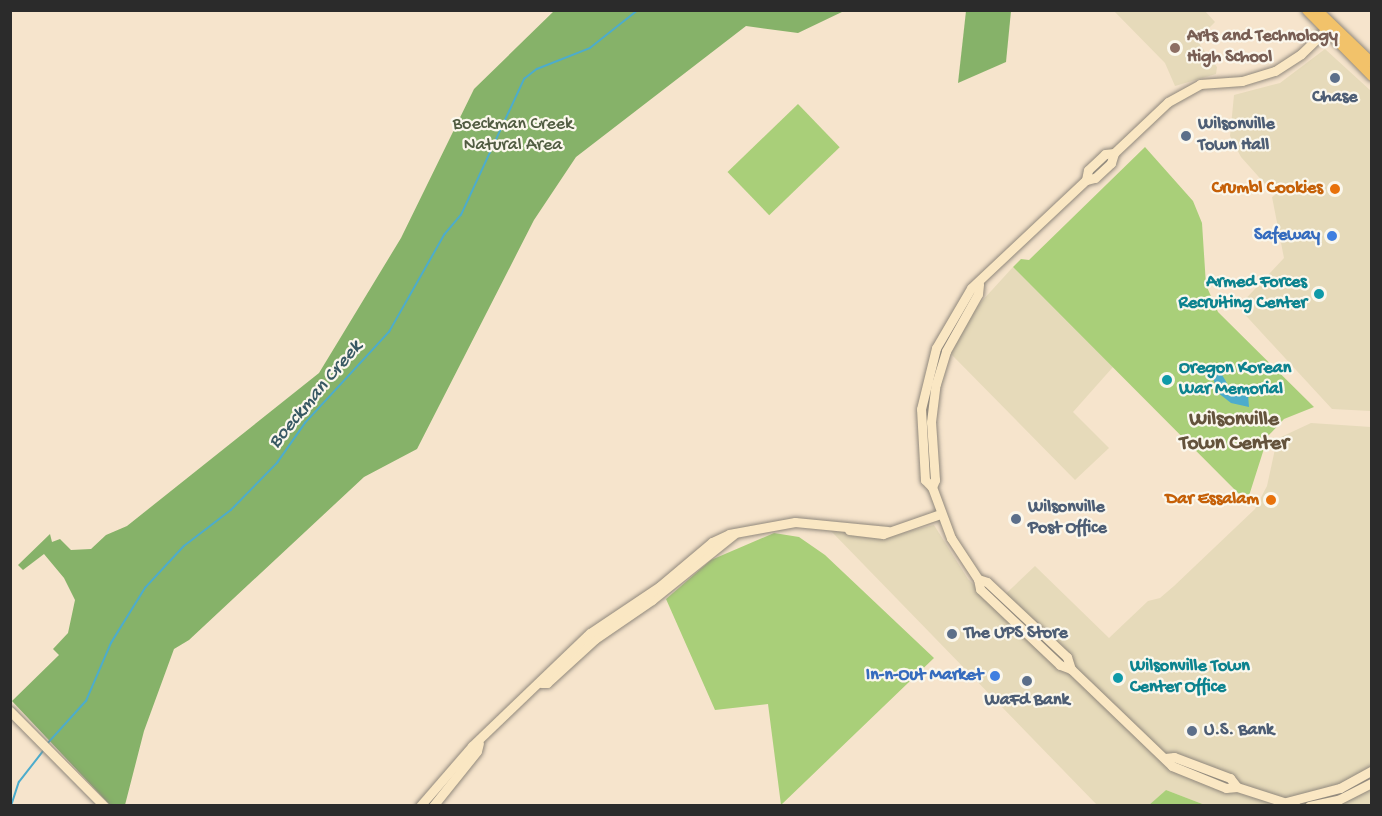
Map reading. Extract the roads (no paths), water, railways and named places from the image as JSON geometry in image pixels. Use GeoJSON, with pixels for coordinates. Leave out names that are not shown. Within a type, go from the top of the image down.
{"type":"FeatureCollection","features":[{"type":"Feature","properties":{"kind":"main road"},"geometry":{"type":"LineString","coordinates":[[1307,10],[1371,63]]}},
{"type":"Feature","properties":{"kind":"main road"},"geometry":{"type":"LineString","coordinates":[[1317,10],[1328,27],[1371,76]]}},
{"type":"Feature","properties":{"kind":"main road"},"geometry":{"type":"LineString","coordinates":[[1296,806],[1237,787],[1226,788],[1178,769],[1136,735],[1071,669],[1060,665],[980,589],[978,579],[940,514],[932,487],[935,480],[931,422],[936,384],[946,351],[978,294],[979,284],[1086,180],[1088,171],[1104,155],[1114,153],[1181,92],[1200,84],[1242,81],[1268,74],[1301,54],[1328,27]]}},
{"type":"Feature","properties":{"kind":"main road"},"geometry":{"type":"LineString","coordinates":[[420,806],[479,743],[604,621],[660,586],[712,542],[734,534],[795,522],[847,528],[880,527],[888,531],[940,514]]}},
{"type":"Feature","properties":{"kind":"main road"},"geometry":{"type":"LineString","coordinates":[[10,711],[104,806]]}},
{"type":"Feature","properties":{"kind":"main road"},"geometry":{"type":"LineString","coordinates":[[433,806],[477,751],[479,743]]}},
{"type":"Feature","properties":{"kind":"main road"},"geometry":{"type":"LineString","coordinates":[[1286,802],[1340,788],[1371,770]]}},
{"type":"Feature","properties":{"kind":"main road"},"geometry":{"type":"LineString","coordinates":[[1310,806],[1338,800],[1371,783]]}},
{"type":"Feature","properties":{"kind":"water"},"geometry":{"type":"Polygon","coordinates":[[[1221,373],[1232,392],[1248,394],[1249,407],[1231,403],[1217,392],[1212,374],[1221,373]]]}},
{"type":"Feature","properties":{"kind":"waterway","name":"Boeckman Creek"},"geometry":{"type":"LineString","coordinates":[[48,743],[86,701],[111,643],[145,588],[184,546],[231,510],[277,463],[305,423],[389,332],[444,235],[461,215],[524,79],[537,69],[590,48],[638,10]]}},
{"type":"Feature","properties":{"kind":"waterway","name":"Boeckman Creek"},"geometry":{"type":"LineString","coordinates":[[11,806],[19,782],[44,750]]}},
{"type":"Feature","properties":{"kind":"place","name":"Arts and Technology High School"},"geometry":{"type":"Point","coordinates":[1175,48]}},
{"type":"Feature","properties":{"kind":"place","name":"Chase"},"geometry":{"type":"Point","coordinates":[1335,78]}},
{"type":"Feature","properties":{"kind":"place","name":"Wilsonville Town Hall"},"geometry":{"type":"Point","coordinates":[1186,136]}},
{"type":"Feature","properties":{"kind":"place","name":"Crumbl Cookies"},"geometry":{"type":"Point","coordinates":[1335,189]}},
{"type":"Feature","properties":{"kind":"place","name":"Safeway"},"geometry":{"type":"Point","coordinates":[1332,236]}},
{"type":"Feature","properties":{"kind":"place","name":"Armed Forces Recruiting Center"},"geometry":{"type":"Point","coordinates":[1319,294]}},
{"type":"Feature","properties":{"kind":"place","name":"Oregon Korean War Memorial"},"geometry":{"type":"Point","coordinates":[1167,380]}},
{"type":"Feature","properties":{"kind":"place","name":"Dar Essalam"},"geometry":{"type":"Point","coordinates":[1271,500]}},
{"type":"Feature","properties":{"kind":"place","name":"Wilsonville Post Office"},"geometry":{"type":"Point","coordinates":[1016,519]}},
{"type":"Feature","properties":{"kind":"place","name":"The UPS Store"},"geometry":{"type":"Point","coordinates":[952,634]}},
{"type":"Feature","properties":{"kind":"place","name":"In-n-Out Market"},"geometry":{"type":"Point","coordinates":[995,676]}},
{"type":"Feature","properties":{"kind":"place","name":"Wilsonville Town Center Office"},"geometry":{"type":"Point","coordinates":[1118,678]}},
{"type":"Feature","properties":{"kind":"place","name":"WaFd Bank"},"geometry":{"type":"Point","coordinates":[1027,681]}},
{"type":"Feature","properties":{"kind":"place","name":"U.S. Bank"},"geometry":{"type":"Point","coordinates":[1192,731]}},
{"type":"Feature","properties":{"kind":"district","name":"Wilsonville Town Center"},"geometry":{"type":"Point","coordinates":[1234,433]}},
{"type":"Feature","properties":{"kind":"park label","name":"Boeckman Creek Natural Area"},"geometry":{"type":"Point","coordinates":[513,136]}}]}
